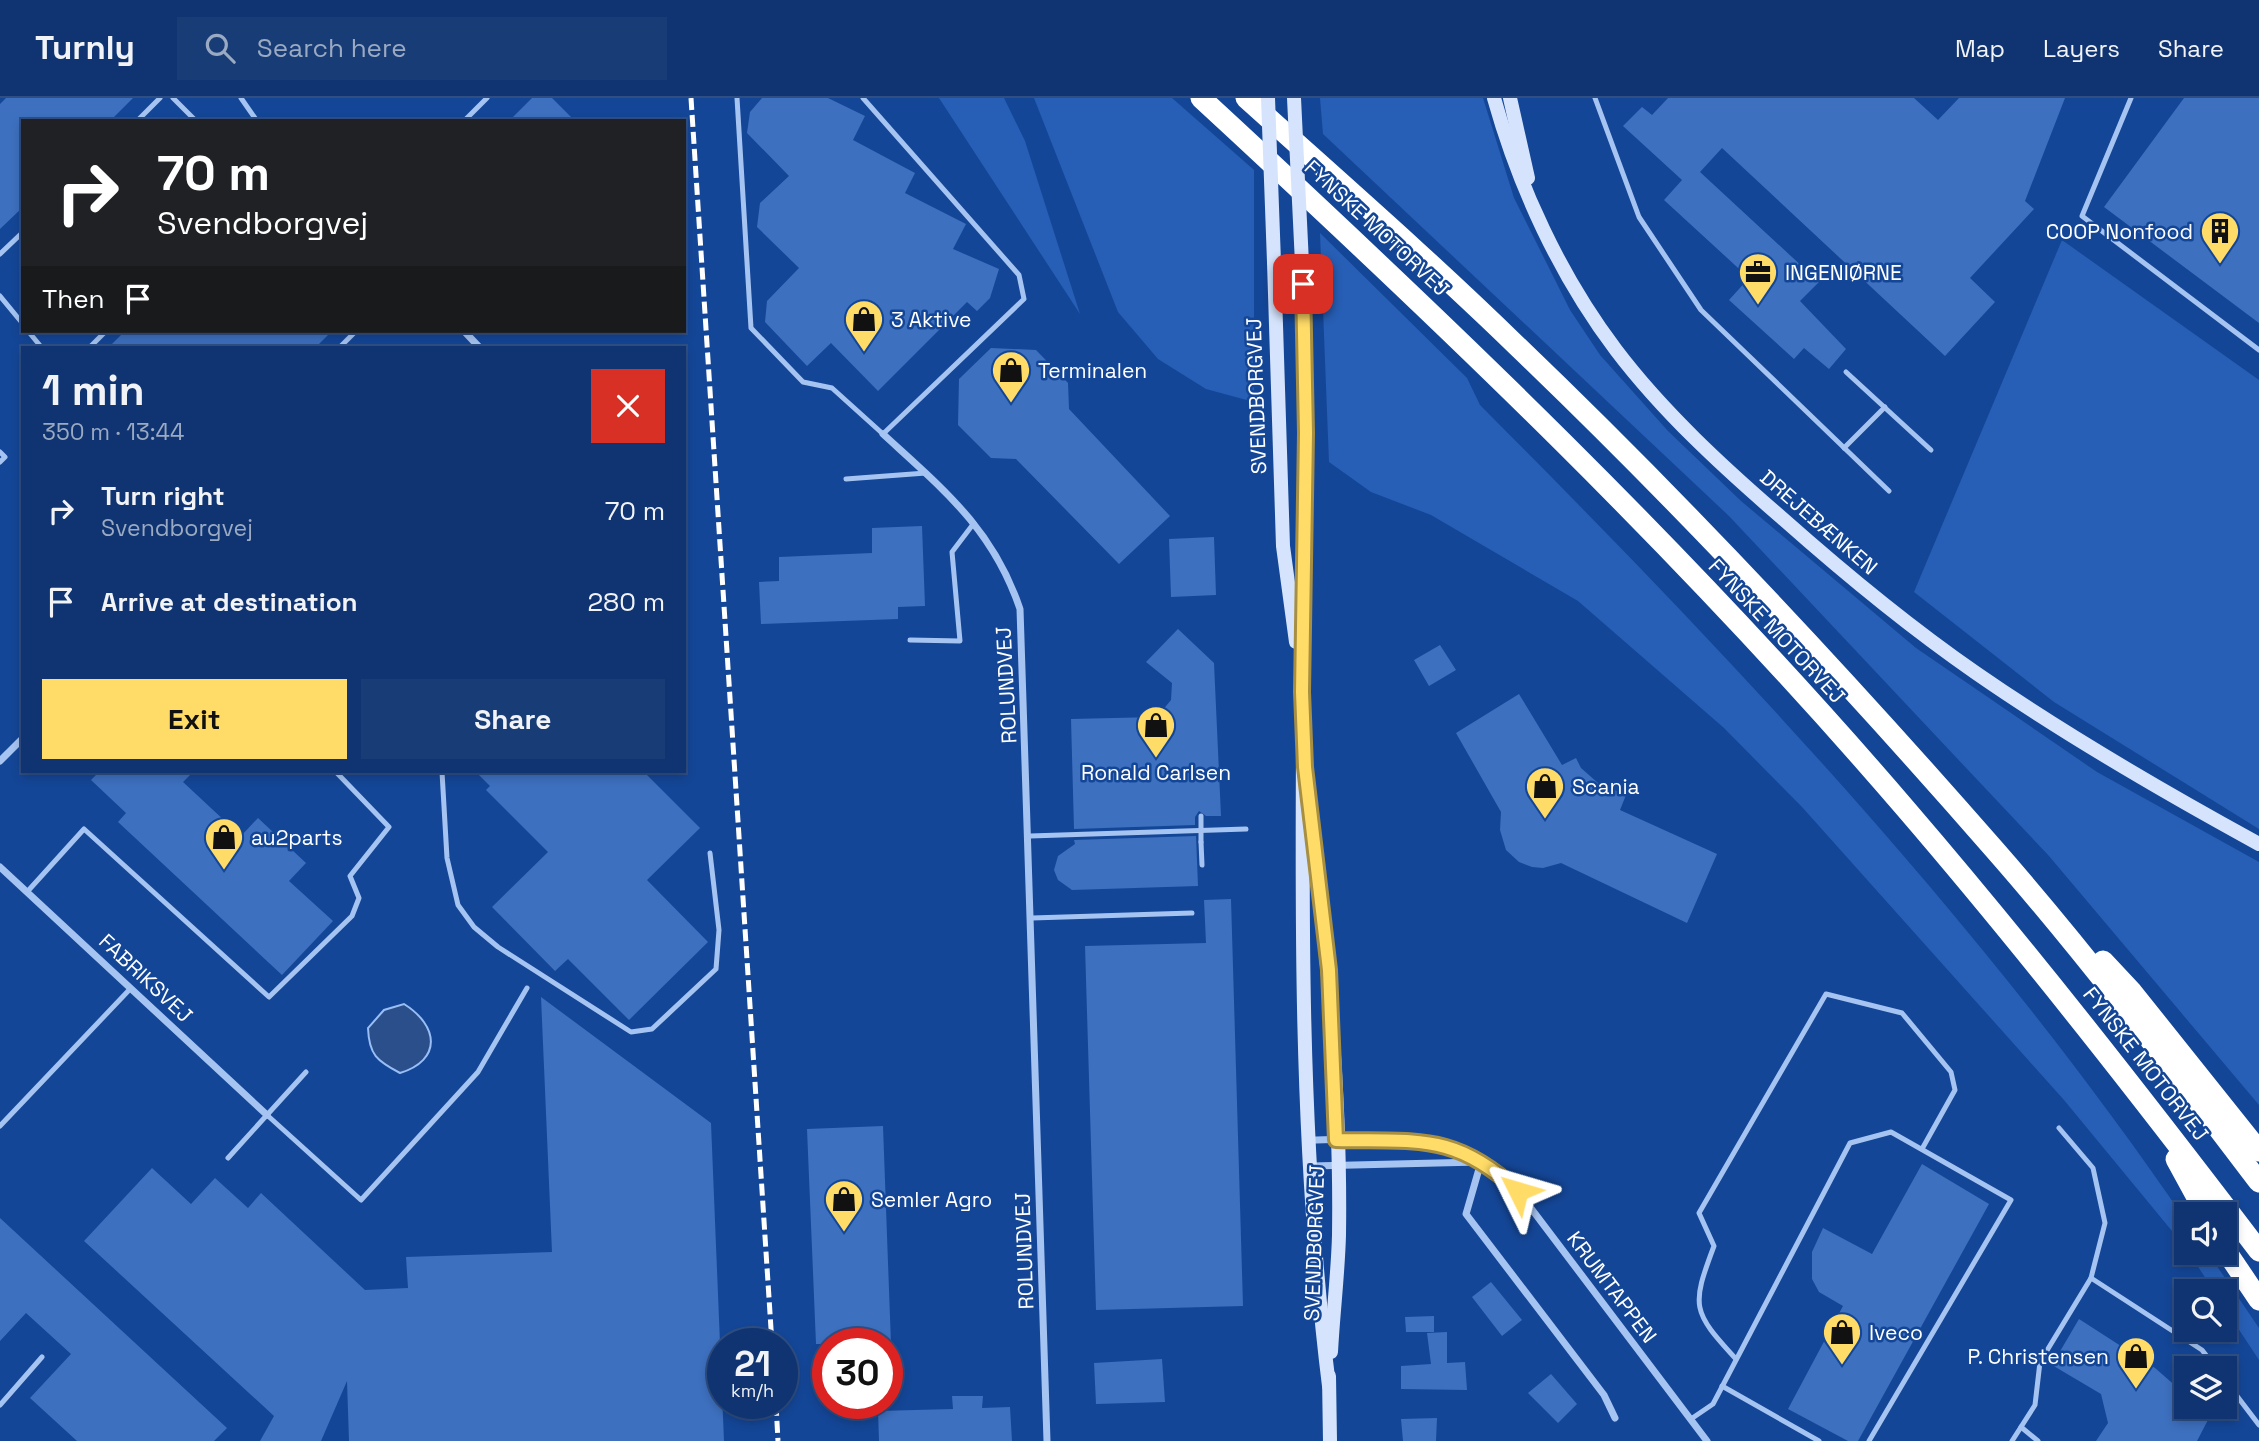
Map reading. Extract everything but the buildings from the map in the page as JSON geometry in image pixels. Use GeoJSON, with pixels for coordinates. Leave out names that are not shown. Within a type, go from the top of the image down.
{"type":"FeatureCollection","features":[{"type":"Feature","properties":{"kind":"highway","name":"FYNSKE MOTORVEJ"},"geometry":{"type":"LineString","coordinates":[[1201,98],[1490,369],[1737,623],[1904,806],[2063,996],[2259,1251]]}},
{"type":"Feature","properties":{"kind":"highway","name":"FYNSKE MOTORVEJ"},"geometry":{"type":"LineString","coordinates":[[1246,98],[1516,344],[1676,504],[1863,702],[1996,851],[2139,1026],[2259,1182]]}},
{"type":"Feature","properties":{"kind":"highway"},"geometry":{"type":"LineString","coordinates":[[1996,851],[2132,992],[2259,1152]]}},
{"type":"Feature","properties":{"kind":"highway"},"geometry":{"type":"LineString","coordinates":[[2150,1107],[2200,1202]]}},
{"type":"Feature","properties":{"kind":"highway"},"geometry":{"type":"LineString","coordinates":[[2235,1265],[2259,1300]]}},
{"type":"Feature","properties":{"kind":"main road","name":"SVENDBORGVEJ"},"geometry":{"type":"LineString","coordinates":[[1268,98],[1283,546],[1302,692]]}},
{"type":"Feature","properties":{"kind":"main road","name":"SVENDBORGVEJ"},"geometry":{"type":"LineString","coordinates":[[1294,98],[1303,284],[1306,433],[1302,692],[1305,767],[1303,963],[1316,1280],[1329,1386]]}},
{"type":"Feature","properties":{"kind":"main road","name":"DREJEBÆNKEN"},"geometry":{"type":"LineString","coordinates":[[1494,98],[1515,166],[1562,266],[1615,349],[1650,391],[1742,484],[1850,578],[1975,672],[2137,777],[2259,844]]}},
{"type":"Feature","properties":{"kind":"main road"},"geometry":{"type":"LineString","coordinates":[[1510,98],[1535,207]]}},
{"type":"Feature","properties":{"kind":"main road","name":"SVENDBORGVEJ"},"geometry":{"type":"LineString","coordinates":[[1305,767],[1329,970],[1337,1166],[1339,1236],[1329,1386],[1330,1441]]}},
{"type":"Feature","properties":{"kind":"street"},"geometry":{"type":"LineString","coordinates":[[466,333],[478,346]]}},
{"type":"Feature","properties":{"kind":"street","name":"ROLUNDVEJ"},"geometry":{"type":"LineString","coordinates":[[883,434],[926,473],[974,523],[1009,575],[1020,609],[1030,836],[1047,1441]]}},
{"type":"Feature","properties":{"kind":"street"},"geometry":{"type":"LineString","coordinates":[[0,761],[21,740]]}},
{"type":"Feature","properties":{"kind":"street","name":"FABRIKSVEJ"},"geometry":{"type":"LineString","coordinates":[[0,867],[267,1115]]}},
{"type":"Feature","properties":{"kind":"street","name":"KRUMTAPPEN"},"geometry":{"type":"LineString","coordinates":[[1310,1140],[1447,1145],[1481,1162],[1518,1191],[1707,1441]]}},
{"type":"Feature","properties":{"kind":"street"},"geometry":{"type":"LineString","coordinates":[[1312,1166],[1481,1162],[1466,1214],[1604,1395],[1615,1418]]}},
{"type":"Feature","properties":{"kind":"lane"},"geometry":{"type":"LineString","coordinates":[[138,119],[160,98]]}},
{"type":"Feature","properties":{"kind":"lane"},"geometry":{"type":"LineString","coordinates":[[173,98],[194,119]]}},
{"type":"Feature","properties":{"kind":"lane"},"geometry":{"type":"LineString","coordinates":[[241,98],[256,119]]}},
{"type":"Feature","properties":{"kind":"lane"},"geometry":{"type":"LineString","coordinates":[[466,119],[487,98]]}},
{"type":"Feature","properties":{"kind":"lane"},"geometry":{"type":"LineString","coordinates":[[737,98],[751,328],[803,382],[832,388],[883,434],[1024,299],[1019,275],[863,98]]}},
{"type":"Feature","properties":{"kind":"lane"},"geometry":{"type":"LineString","coordinates":[[1595,98],[1639,217],[1701,310],[1889,491]]}},
{"type":"Feature","properties":{"kind":"lane"},"geometry":{"type":"LineString","coordinates":[[2131,98],[2082,216],[2259,350]]}},
{"type":"Feature","properties":{"kind":"lane"},"geometry":{"type":"LineString","coordinates":[[0,254],[21,234]]}},
{"type":"Feature","properties":{"kind":"lane"},"geometry":{"type":"LineString","coordinates":[[0,296],[21,322]]}},
{"type":"Feature","properties":{"kind":"lane"},"geometry":{"type":"LineString","coordinates":[[91,346],[104,333]]}},
{"type":"Feature","properties":{"kind":"lane"},"geometry":{"type":"LineString","coordinates":[[341,346],[354,333]]}},
{"type":"Feature","properties":{"kind":"lane"},"geometry":{"type":"LineString","coordinates":[[1846,372],[1931,450]]}},
{"type":"Feature","properties":{"kind":"lane"},"geometry":{"type":"LineString","coordinates":[[1844,448],[1885,407]]}},
{"type":"Feature","properties":{"kind":"lane"},"geometry":{"type":"LineString","coordinates":[[0,452],[5,457],[0,462]]}},
{"type":"Feature","properties":{"kind":"lane"},"geometry":{"type":"LineString","coordinates":[[846,479],[926,473]]}},
{"type":"Feature","properties":{"kind":"lane"},"geometry":{"type":"LineString","coordinates":[[910,640],[960,641],[952,552],[974,523]]}},
{"type":"Feature","properties":{"kind":"lane"},"geometry":{"type":"LineString","coordinates":[[27,891],[85,829],[269,997],[352,916],[359,898],[350,876],[389,827],[337,773]]}},
{"type":"Feature","properties":{"kind":"lane"},"geometry":{"type":"LineString","coordinates":[[442,773],[447,858],[458,905],[474,927],[498,947],[631,1032],[652,1029],[716,969],[719,930],[710,853]]}},
{"type":"Feature","properties":{"kind":"lane"},"geometry":{"type":"LineString","coordinates":[[1201,816],[1202,865]]}},
{"type":"Feature","properties":{"kind":"lane"},"geometry":{"type":"LineString","coordinates":[[1030,836],[1246,830]]}},
{"type":"Feature","properties":{"kind":"lane"},"geometry":{"type":"LineString","coordinates":[[1032,918],[1192,913]]}},
{"type":"Feature","properties":{"kind":"lane"},"geometry":{"type":"LineString","coordinates":[[0,1126],[131,988]]}},
{"type":"Feature","properties":{"kind":"lane"},"geometry":{"type":"LineString","coordinates":[[267,1115],[361,1200],[478,1072],[527,988]]}},
{"type":"Feature","properties":{"kind":"lane"},"geometry":{"type":"LineString","coordinates":[[1736,1359],[1703,1323],[1698,1288],[1714,1246],[1699,1213],[1826,994],[1902,1013],[1951,1072],[1955,1090],[1922,1149]]}},
{"type":"Feature","properties":{"kind":"lane"},"geometry":{"type":"LineString","coordinates":[[228,1158],[306,1072]]}},
{"type":"Feature","properties":{"kind":"lane"},"geometry":{"type":"LineString","coordinates":[[2012,1441],[2035,1405],[2040,1362],[2091,1278],[2105,1223],[2093,1168],[2059,1128]]}},
{"type":"Feature","properties":{"kind":"lane"},"geometry":{"type":"LineString","coordinates":[[1691,1419],[1713,1404],[1850,1143],[1891,1132],[2011,1200],[1869,1441]]}},
{"type":"Feature","properties":{"kind":"lane"},"geometry":{"type":"LineString","coordinates":[[2091,1278],[2202,1350],[2207,1356]]}},
{"type":"Feature","properties":{"kind":"lane"},"geometry":{"type":"LineString","coordinates":[[0,1405],[42,1357]]}},
{"type":"Feature","properties":{"kind":"lane"},"geometry":{"type":"LineString","coordinates":[[1722,1387],[1819,1441]]}},
{"type":"Feature","properties":{"kind":"lane"},"geometry":{"type":"LineString","coordinates":[[2237,1397],[2259,1426]]}},
{"type":"Feature","properties":{"kind":"lane"},"geometry":{"type":"LineString","coordinates":[[2021,1427],[2038,1441]]}},
{"type":"Feature","properties":{"kind":"shaded area"},"geometry":{"type":"Polygon","coordinates":[[[939,98],[1004,98],[1025,141],[1080,314],[939,98]]]}},
{"type":"Feature","properties":{"kind":"shaded area"},"geometry":{"type":"Polygon","coordinates":[[[1034,98],[1172,98],[1254,170],[1254,402],[1206,389],[1158,359],[1118,312],[1034,98]]]}},
{"type":"Feature","properties":{"kind":"shaded area"},"geometry":{"type":"Polygon","coordinates":[[[1320,98],[1483,98],[1514,198],[1570,310],[1600,355],[1668,431],[1741,501],[1916,648],[2097,772],[2259,862],[2259,1105],[2049,856],[1729,516],[1323,134],[1320,98]]]}},
{"type":"Feature","properties":{"kind":"shaded area"},"geometry":{"type":"Polygon","coordinates":[[[1320,233],[1467,378],[1480,405],[1669,598],[1852,797],[1940,899],[2026,1004],[2108,1111],[2174,1204],[2174,1233],[2064,1100],[1802,807],[1724,728],[1578,601],[1431,515],[1371,492],[1329,462],[1320,233]]]}},
{"type":"Feature","properties":{"kind":"shaded area"},"geometry":{"type":"Polygon","coordinates":[[[2062,240],[2259,380],[2259,829],[2054,702],[1914,592],[2062,240]]]}},
{"type":"Feature","properties":{"kind":"shaded area"},"geometry":{"type":"Polygon","coordinates":[[[404,1004],[424,1022],[431,1042],[423,1060],[400,1073],[385,1065],[372,1051],[368,1028],[384,1010],[404,1004]]]}},
{"type":"Feature","properties":{"kind":"shaded area"},"geometry":{"type":"Polygon","coordinates":[[[2197,1265],[2216,1265],[2226,1279],[2206,1279],[2197,1265]]]}},
{"type":"Feature","properties":{"kind":"shaded area"},"geometry":{"type":"Polygon","coordinates":[[[2237,1296],[2259,1328],[2259,1360],[2237,1327],[2237,1296]]]}},
{"type":"Feature","properties":{"kind":"railway"},"geometry":{"type":"LineString","coordinates":[[691,98],[771,1328]]}},
{"type":"Feature","properties":{"kind":"railway"},"geometry":{"type":"LineString","coordinates":[[777,1419],[778,1441]]}},
{"type":"Feature","properties":{"kind":"place","name":"COOP Nonfood"},"geometry":{"type":"Point","coordinates":[2220,265]}},
{"type":"Feature","properties":{"kind":"place","name":"INGENIØRNE"},"geometry":{"type":"Point","coordinates":[1758,306]}},
{"type":"Feature","properties":{"kind":"place","name":"3 Aktive"},"geometry":{"type":"Point","coordinates":[864,353]}},
{"type":"Feature","properties":{"kind":"place","name":"Terminalen"},"geometry":{"type":"Point","coordinates":[1011,404]}},
{"type":"Feature","properties":{"kind":"place","name":"Ronald Carlsen"},"geometry":{"type":"Point","coordinates":[1156,759]}},
{"type":"Feature","properties":{"kind":"place","name":"Scania"},"geometry":{"type":"Point","coordinates":[1545,820]}},
{"type":"Feature","properties":{"kind":"place","name":"au2parts"},"geometry":{"type":"Point","coordinates":[224,871]}},
{"type":"Feature","properties":{"kind":"place","name":"Semler Agro"},"geometry":{"type":"Point","coordinates":[844,1233]}},
{"type":"Feature","properties":{"kind":"place","name":"Iveco"},"geometry":{"type":"Point","coordinates":[1842,1366]}},
{"type":"Feature","properties":{"kind":"place","name":"P. Christensen"},"geometry":{"type":"Point","coordinates":[2136,1390]}},
{"type":"Feature","properties":{"kind":"route"},"geometry":{"type":"LineString","coordinates":[[1303,284],[1306,433],[1302,692],[1305,767],[1329,970],[1336,1140],[1417,1141],[1447,1145],[1481,1162],[1518,1191]]}}]}
